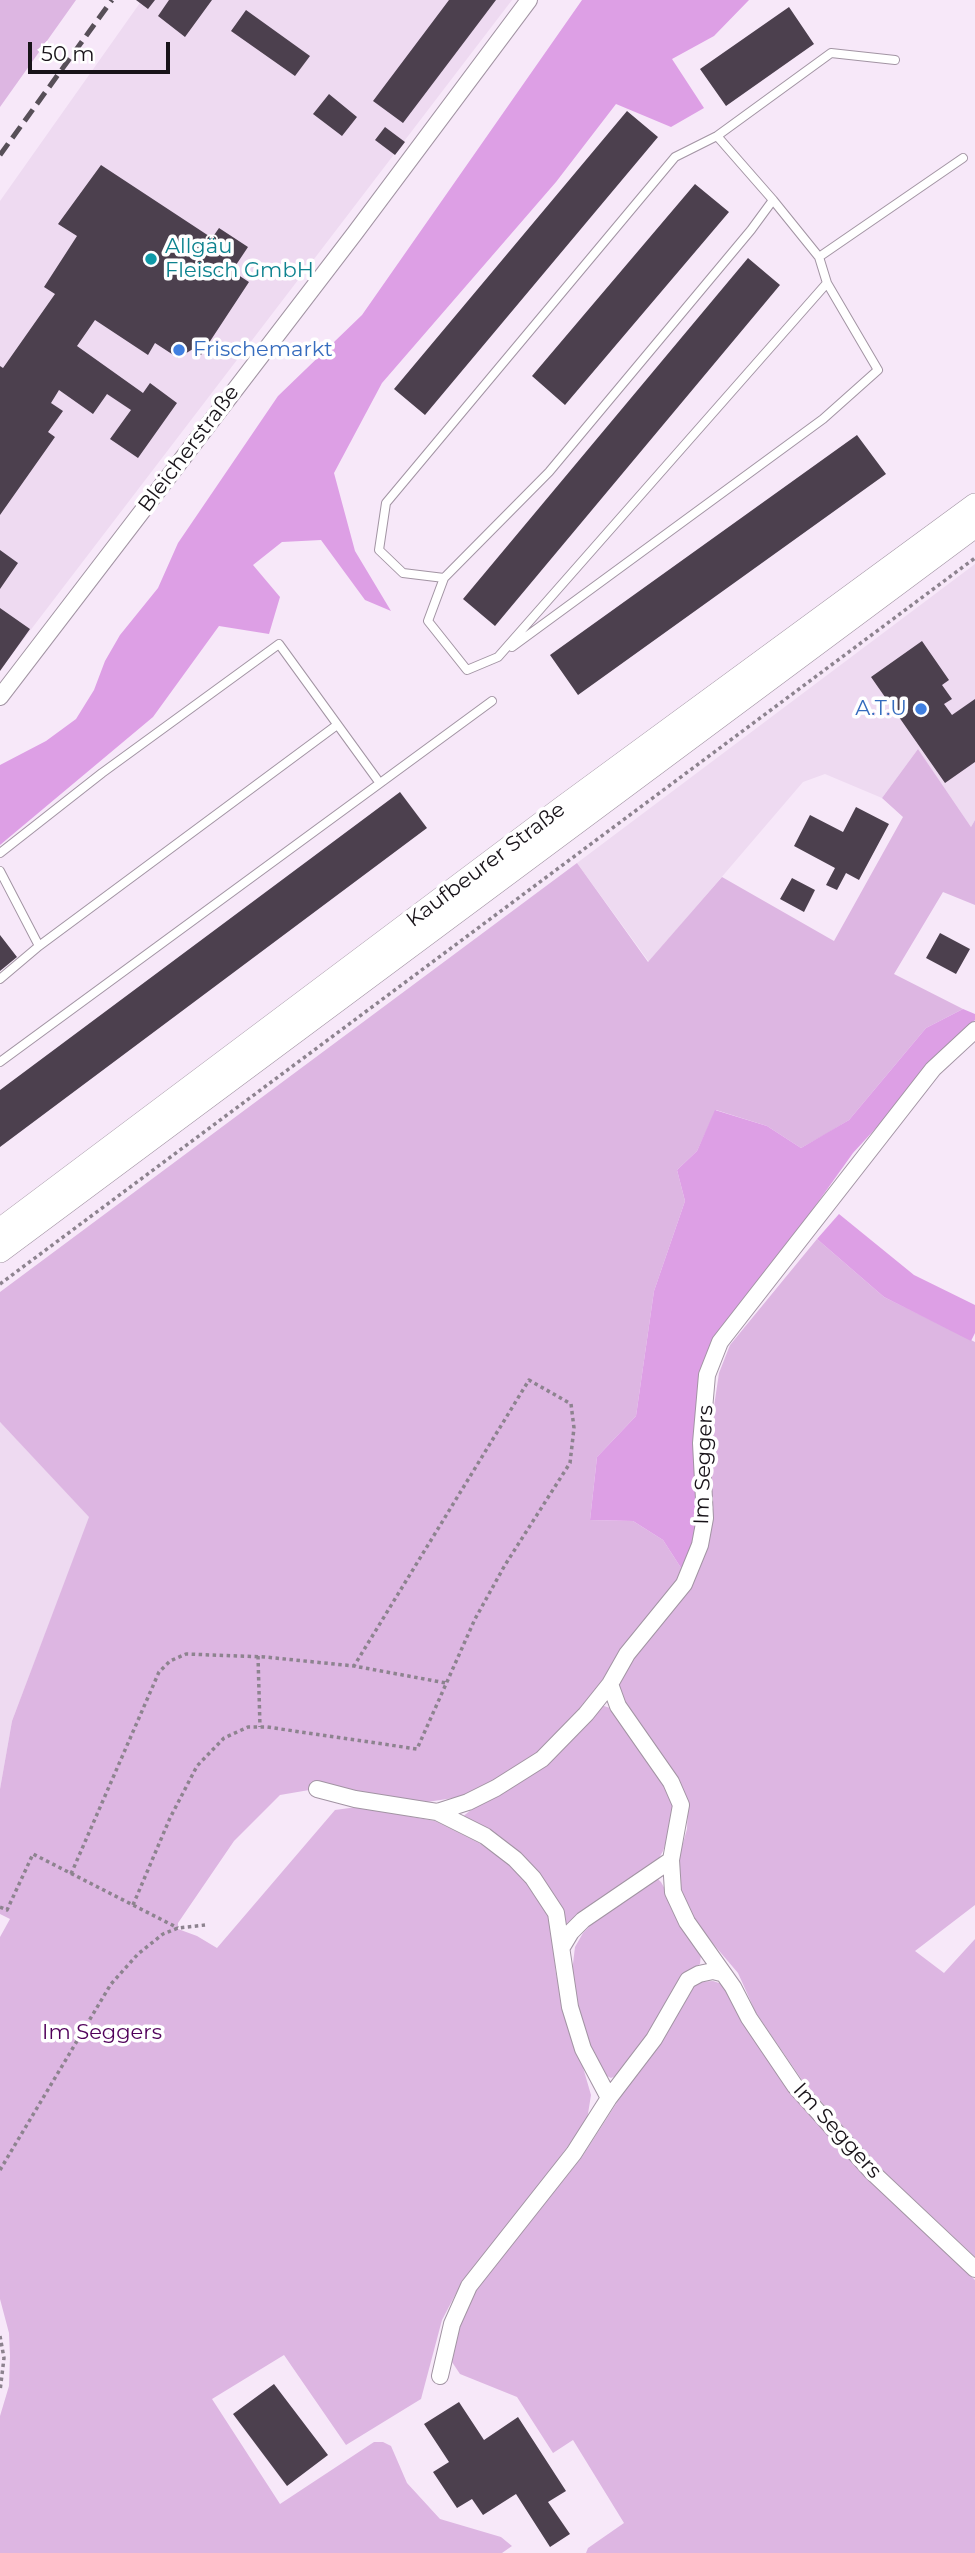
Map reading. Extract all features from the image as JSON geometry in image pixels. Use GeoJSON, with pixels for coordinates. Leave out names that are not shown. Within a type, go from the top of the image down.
{"type":"FeatureCollection","features":[{"type":"Feature","properties":{"kind":"main road","name":"Kaufbeurer Straße"},"geometry":{"type":"LineString","coordinates":[[2,1224],[975,505]]}},
{"type":"Feature","properties":{"kind":"main road","name":"Kaufbeurer Straße"},"geometry":{"type":"LineString","coordinates":[[0,1251],[975,526]]}},
{"type":"Feature","properties":{"kind":"street","name":"Bleicherstraße"},"geometry":{"type":"LineString","coordinates":[[0,697],[355,233],[529,0]]}},
{"type":"Feature","properties":{"kind":"street","name":"Im Seggers"},"geometry":{"type":"LineString","coordinates":[[975,1030],[933,1069],[720,1342],[707,1375],[701,1443],[705,1518],[700,1545],[684,1584],[627,1654],[610,1685],[618,1706],[671,1782],[681,1805],[671,1860],[673,1892],[687,1922],[733,1987],[749,2018],[795,2086],[872,2172],[975,2269]]}},
{"type":"Feature","properties":{"kind":"street"},"geometry":{"type":"LineString","coordinates":[[437,1812],[468,1802],[496,1788],[542,1759],[610,1685]]}},
{"type":"Feature","properties":{"kind":"street"},"geometry":{"type":"LineString","coordinates":[[317,1789],[355,1799],[437,1812],[485,1836],[516,1859],[533,1878],[556,1913],[570,2007],[583,2049],[609,2098]]}},
{"type":"Feature","properties":{"kind":"street"},"geometry":{"type":"LineString","coordinates":[[562,1947],[571,1932],[583,1920],[671,1860]]}},
{"type":"Feature","properties":{"kind":"street"},"geometry":{"type":"LineString","coordinates":[[440,2376],[452,2324],[469,2286],[574,2153],[609,2098],[654,2039],[688,1980],[713,1971],[722,1973]]}},
{"type":"Feature","properties":{"kind":"lane"},"geometry":{"type":"LineString","coordinates":[[444,578],[403,573],[379,550],[386,503],[674,157],[717,136],[831,53],[895,60]]}},
{"type":"Feature","properties":{"kind":"lane"},"geometry":{"type":"LineString","coordinates":[[717,136],[773,200],[819,257],[827,283],[878,370],[823,419],[498,657],[467,670],[428,621],[444,578],[549,472],[773,200]]}},
{"type":"Feature","properties":{"kind":"lane"},"geometry":{"type":"LineString","coordinates":[[819,257],[963,158]]}},
{"type":"Feature","properties":{"kind":"lane"},"geometry":{"type":"LineString","coordinates":[[498,657],[827,283]]}},
{"type":"Feature","properties":{"kind":"lane"},"geometry":{"type":"LineString","coordinates":[[0,853],[102,773],[279,644],[379,782]]}},
{"type":"Feature","properties":{"kind":"lane"},"geometry":{"type":"LineString","coordinates":[[0,1062],[492,701]]}},
{"type":"Feature","properties":{"kind":"lane"},"geometry":{"type":"LineString","coordinates":[[0,979],[39,946],[337,724]]}},
{"type":"Feature","properties":{"kind":"lane"},"geometry":{"type":"LineString","coordinates":[[0,871],[39,946]]}},
{"type":"Feature","properties":{"kind":"path"},"geometry":{"type":"LineString","coordinates":[[0,1284],[975,558]]}},
{"type":"Feature","properties":{"kind":"path"},"geometry":{"type":"LineString","coordinates":[[133,1905],[170,1818],[197,1766],[224,1738],[248,1727],[260,1727],[417,1749],[475,1619],[505,1564],[570,1463],[574,1428],[571,1404],[529,1380],[354,1665]]}},
{"type":"Feature","properties":{"kind":"path"},"geometry":{"type":"LineString","coordinates":[[71,1874],[159,1672],[170,1661],[186,1654],[258,1656],[354,1665],[446,1683]]}},
{"type":"Feature","properties":{"kind":"path"},"geometry":{"type":"LineString","coordinates":[[258,1656],[260,1727]]}},
{"type":"Feature","properties":{"kind":"path"},"geometry":{"type":"LineString","coordinates":[[0,1907],[7,1910],[33,1854],[178,1928]]}},
{"type":"Feature","properties":{"kind":"path"},"geometry":{"type":"LineString","coordinates":[[0,2170],[111,1984],[138,1954],[163,1934],[178,1928],[205,1925]]}},
{"type":"Feature","properties":{"kind":"path"},"geometry":{"type":"LineString","coordinates":[[0,2336],[4,2358],[0,2390]]}},
{"type":"Feature","properties":{"kind":"shaded area"},"geometry":{"type":"Polygon","coordinates":[[[142,0],[512,0],[0,670],[0,201],[142,0]]]}},
{"type":"Feature","properties":{"kind":"shaded area"},"geometry":{"type":"Polygon","coordinates":[[[582,0],[749,0],[714,36],[672,59],[704,108],[671,127],[616,104],[556,182],[382,383],[334,473],[355,551],[391,611],[365,600],[321,540],[282,542],[253,565],[280,597],[269,634],[219,626],[153,717],[0,845],[0,765],[46,741],[76,719],[94,690],[105,661],[120,635],[158,588],[178,543],[278,396],[362,315],[582,0]]]}},
{"type":"Feature","properties":{"kind":"shaded area"},"geometry":{"type":"Polygon","coordinates":[[[975,564],[975,820],[971,827],[918,749],[882,798],[825,774],[803,782],[649,962],[577,863],[975,564]]]}},
{"type":"Feature","properties":{"kind":"shaded area"},"geometry":{"type":"Polygon","coordinates":[[[963,1009],[975,1014],[975,1020],[853,1153],[761,1282],[715,1338],[696,1544],[683,1571],[663,1540],[633,1521],[590,1520],[597,1457],[636,1416],[654,1291],[685,1201],[677,1170],[697,1151],[715,1110],[767,1126],[801,1148],[849,1120],[926,1028],[963,1009]]]}},
{"type":"Feature","properties":{"kind":"shaded area"},"geometry":{"type":"Polygon","coordinates":[[[839,1214],[914,1275],[975,1305],[975,1333],[971,1341],[884,1297],[817,1239],[839,1214]]]}},
{"type":"Feature","properties":{"kind":"shaded area"},"geometry":{"type":"Polygon","coordinates":[[[0,1422],[90,1517],[12,1721],[0,1789],[0,1422]]]}},
{"type":"Feature","properties":{"kind":"green space"},"geometry":{"type":"Polygon","coordinates":[[[0,0],[76,0],[0,107],[0,0]]]}},
{"type":"Feature","properties":{"kind":"green space"},"geometry":{"type":"Polygon","coordinates":[[[918,749],[971,827],[975,820],[975,905],[943,892],[894,974],[963,1009],[926,1028],[849,1120],[826,1134],[801,1148],[767,1126],[716,1110],[697,1151],[677,1170],[685,1201],[654,1291],[636,1416],[597,1457],[590,1520],[633,1521],[663,1540],[683,1571],[678,1580],[583,1710],[538,1753],[467,1796],[427,1802],[356,1796],[315,1789],[280,1795],[234,1841],[178,1923],[178,1929],[217,1948],[335,1810],[357,1807],[435,1821],[479,1843],[510,1864],[527,1881],[550,1916],[556,1974],[591,2095],[587,2120],[530,2198],[463,2280],[442,2320],[421,2399],[346,2445],[284,2355],[212,2399],[280,2504],[374,2442],[383,2442],[391,2446],[407,2483],[440,2519],[501,2537],[512,2546],[502,2553],[0,2553],[0,2416],[9,2386],[10,2356],[9,2333],[0,2299],[0,1937],[10,1919],[0,1914],[0,1789],[12,1721],[89,1517],[0,1422],[0,1292],[577,863],[648,962],[722,877],[834,941],[903,817],[882,798],[918,749]]]}},
{"type":"Feature","properties":{"kind":"green space"},"geometry":{"type":"Polygon","coordinates":[[[817,1239],[884,1297],[975,1342],[975,1905],[915,1951],[944,1973],[975,1939],[975,2257],[878,2166],[802,2080],[756,2013],[738,1973],[692,1919],[681,1889],[679,1857],[687,1829],[688,1804],[678,1777],[623,1702],[619,1685],[631,1656],[688,1589],[710,1519],[709,1440],[719,1373],[730,1345],[817,1239]]]}},
{"type":"Feature","properties":{"kind":"green space"},"geometry":{"type":"Polygon","coordinates":[[[601,1705],[610,1708],[642,1748],[664,1783],[673,1808],[671,1827],[658,1860],[566,1924],[561,1910],[461,1818],[601,1705]]]}},
{"type":"Feature","properties":{"kind":"green space"},"geometry":{"type":"Polygon","coordinates":[[[656,1877],[701,1954],[700,1964],[683,1974],[651,2035],[623,2073],[611,2078],[601,2073],[589,2046],[578,2006],[572,1972],[575,1947],[583,1933],[602,1913],[656,1877]]]}},
{"type":"Feature","properties":{"kind":"green space"},"geometry":{"type":"Polygon","coordinates":[[[713,1981],[722,1984],[742,2021],[791,2090],[866,2177],[975,2280],[975,2553],[586,2553],[588,2548],[624,2523],[573,2440],[553,2453],[517,2397],[460,2374],[452,2362],[460,2323],[476,2290],[582,2157],[689,1990],[698,1982],[713,1981]]]}},
{"type":"Feature","properties":{"kind":"building"},"geometry":{"type":"Polygon","coordinates":[[[136,0],[155,0],[148,9],[136,0]]]}},
{"type":"Feature","properties":{"kind":"building"},"geometry":{"type":"Polygon","coordinates":[[[169,0],[212,0],[185,37],[158,16],[169,0]]]}},
{"type":"Feature","properties":{"kind":"building"},"geometry":{"type":"Polygon","coordinates":[[[449,0],[496,0],[403,123],[373,101],[449,0]]]}},
{"type":"Feature","properties":{"kind":"building"},"geometry":{"type":"Polygon","coordinates":[[[789,7],[814,44],[726,106],[700,69],[789,7]]]}},
{"type":"Feature","properties":{"kind":"building"},"geometry":{"type":"Polygon","coordinates":[[[246,10],[310,56],[295,76],[231,31],[246,10]]]}},
{"type":"Feature","properties":{"kind":"building"},"geometry":{"type":"Polygon","coordinates":[[[329,94],[357,117],[342,136],[313,114],[329,94]]]}},
{"type":"Feature","properties":{"kind":"building"},"geometry":{"type":"Polygon","coordinates":[[[627,111],[658,137],[425,415],[394,389],[627,111]]]}},
{"type":"Feature","properties":{"kind":"building"},"geometry":{"type":"Polygon","coordinates":[[[385,127],[405,142],[395,155],[375,140],[385,127]]]}},
{"type":"Feature","properties":{"kind":"building","name":"Allgäu Fleisch GmbH"},"geometry":{"type":"Polygon","coordinates":[[[101,165],[212,238],[219,228],[248,247],[232,271],[249,282],[201,355],[193,349],[178,358],[155,343],[148,355],[95,320],[77,346],[143,393],[150,383],[177,403],[138,458],[110,439],[131,410],[107,394],[93,414],[59,390],[51,403],[63,411],[48,432],[55,437],[0,515],[0,366],[3,368],[55,294],[44,287],[77,236],[58,224],[101,165]]]}},
{"type":"Feature","properties":{"kind":"building"},"geometry":{"type":"Polygon","coordinates":[[[695,184],[729,212],[565,405],[532,376],[695,184]]]}},
{"type":"Feature","properties":{"kind":"building"},"geometry":{"type":"Polygon","coordinates":[[[748,258],[780,285],[495,626],[463,599],[748,258]]]}},
{"type":"Feature","properties":{"kind":"building"},"geometry":{"type":"Polygon","coordinates":[[[857,435],[886,474],[578,695],[550,655],[857,435]]]}},
{"type":"Feature","properties":{"kind":"building"},"geometry":{"type":"Polygon","coordinates":[[[0,550],[18,563],[0,589],[0,550]]]}},
{"type":"Feature","properties":{"kind":"building"},"geometry":{"type":"Polygon","coordinates":[[[0,608],[30,629],[0,671],[0,608]]]}},
{"type":"Feature","properties":{"kind":"building","name":"A.T.U"},"geometry":{"type":"Polygon","coordinates":[[[922,641],[949,680],[942,685],[952,699],[944,704],[952,715],[975,699],[975,762],[945,783],[871,677],[922,641]]]}},
{"type":"Feature","properties":{"kind":"building"},"geometry":{"type":"Polygon","coordinates":[[[400,792],[427,828],[0,1147],[0,1090],[400,792]]]}},
{"type":"Feature","properties":{"kind":"building"},"geometry":{"type":"Polygon","coordinates":[[[856,807],[889,824],[859,880],[846,873],[837,890],[826,885],[835,868],[794,846],[810,815],[843,832],[856,807]]]}},
{"type":"Feature","properties":{"kind":"building"},"geometry":{"type":"Polygon","coordinates":[[[792,878],[815,890],[804,912],[780,899],[792,878]]]}},
{"type":"Feature","properties":{"kind":"building"},"geometry":{"type":"Polygon","coordinates":[[[940,933],[970,949],[956,974],[926,958],[940,933]]]}},
{"type":"Feature","properties":{"kind":"building"},"geometry":{"type":"Polygon","coordinates":[[[0,935],[17,957],[0,971],[0,935]]]}},
{"type":"Feature","properties":{"kind":"building"},"geometry":{"type":"Polygon","coordinates":[[[274,2384],[328,2455],[287,2486],[233,2414],[274,2384]]]}},
{"type":"Feature","properties":{"kind":"building"},"geometry":{"type":"Polygon","coordinates":[[[459,2402],[484,2440],[518,2417],[566,2491],[548,2502],[570,2534],[550,2547],[516,2494],[483,2515],[472,2499],[457,2508],[433,2472],[449,2462],[424,2424],[459,2402]]]}},
{"type":"Feature","properties":{"kind":"railway"},"geometry":{"type":"LineString","coordinates":[[0,155],[112,0]]}},
{"type":"Feature","properties":{"kind":"place","name":"Allgäu Fleisch GmbH"},"geometry":{"type":"Point","coordinates":[151,259]}},
{"type":"Feature","properties":{"kind":"place","name":"Frischemarkt"},"geometry":{"type":"Point","coordinates":[179,350]}},
{"type":"Feature","properties":{"kind":"place","name":"A.T.U"},"geometry":{"type":"Point","coordinates":[921,709]}}]}
